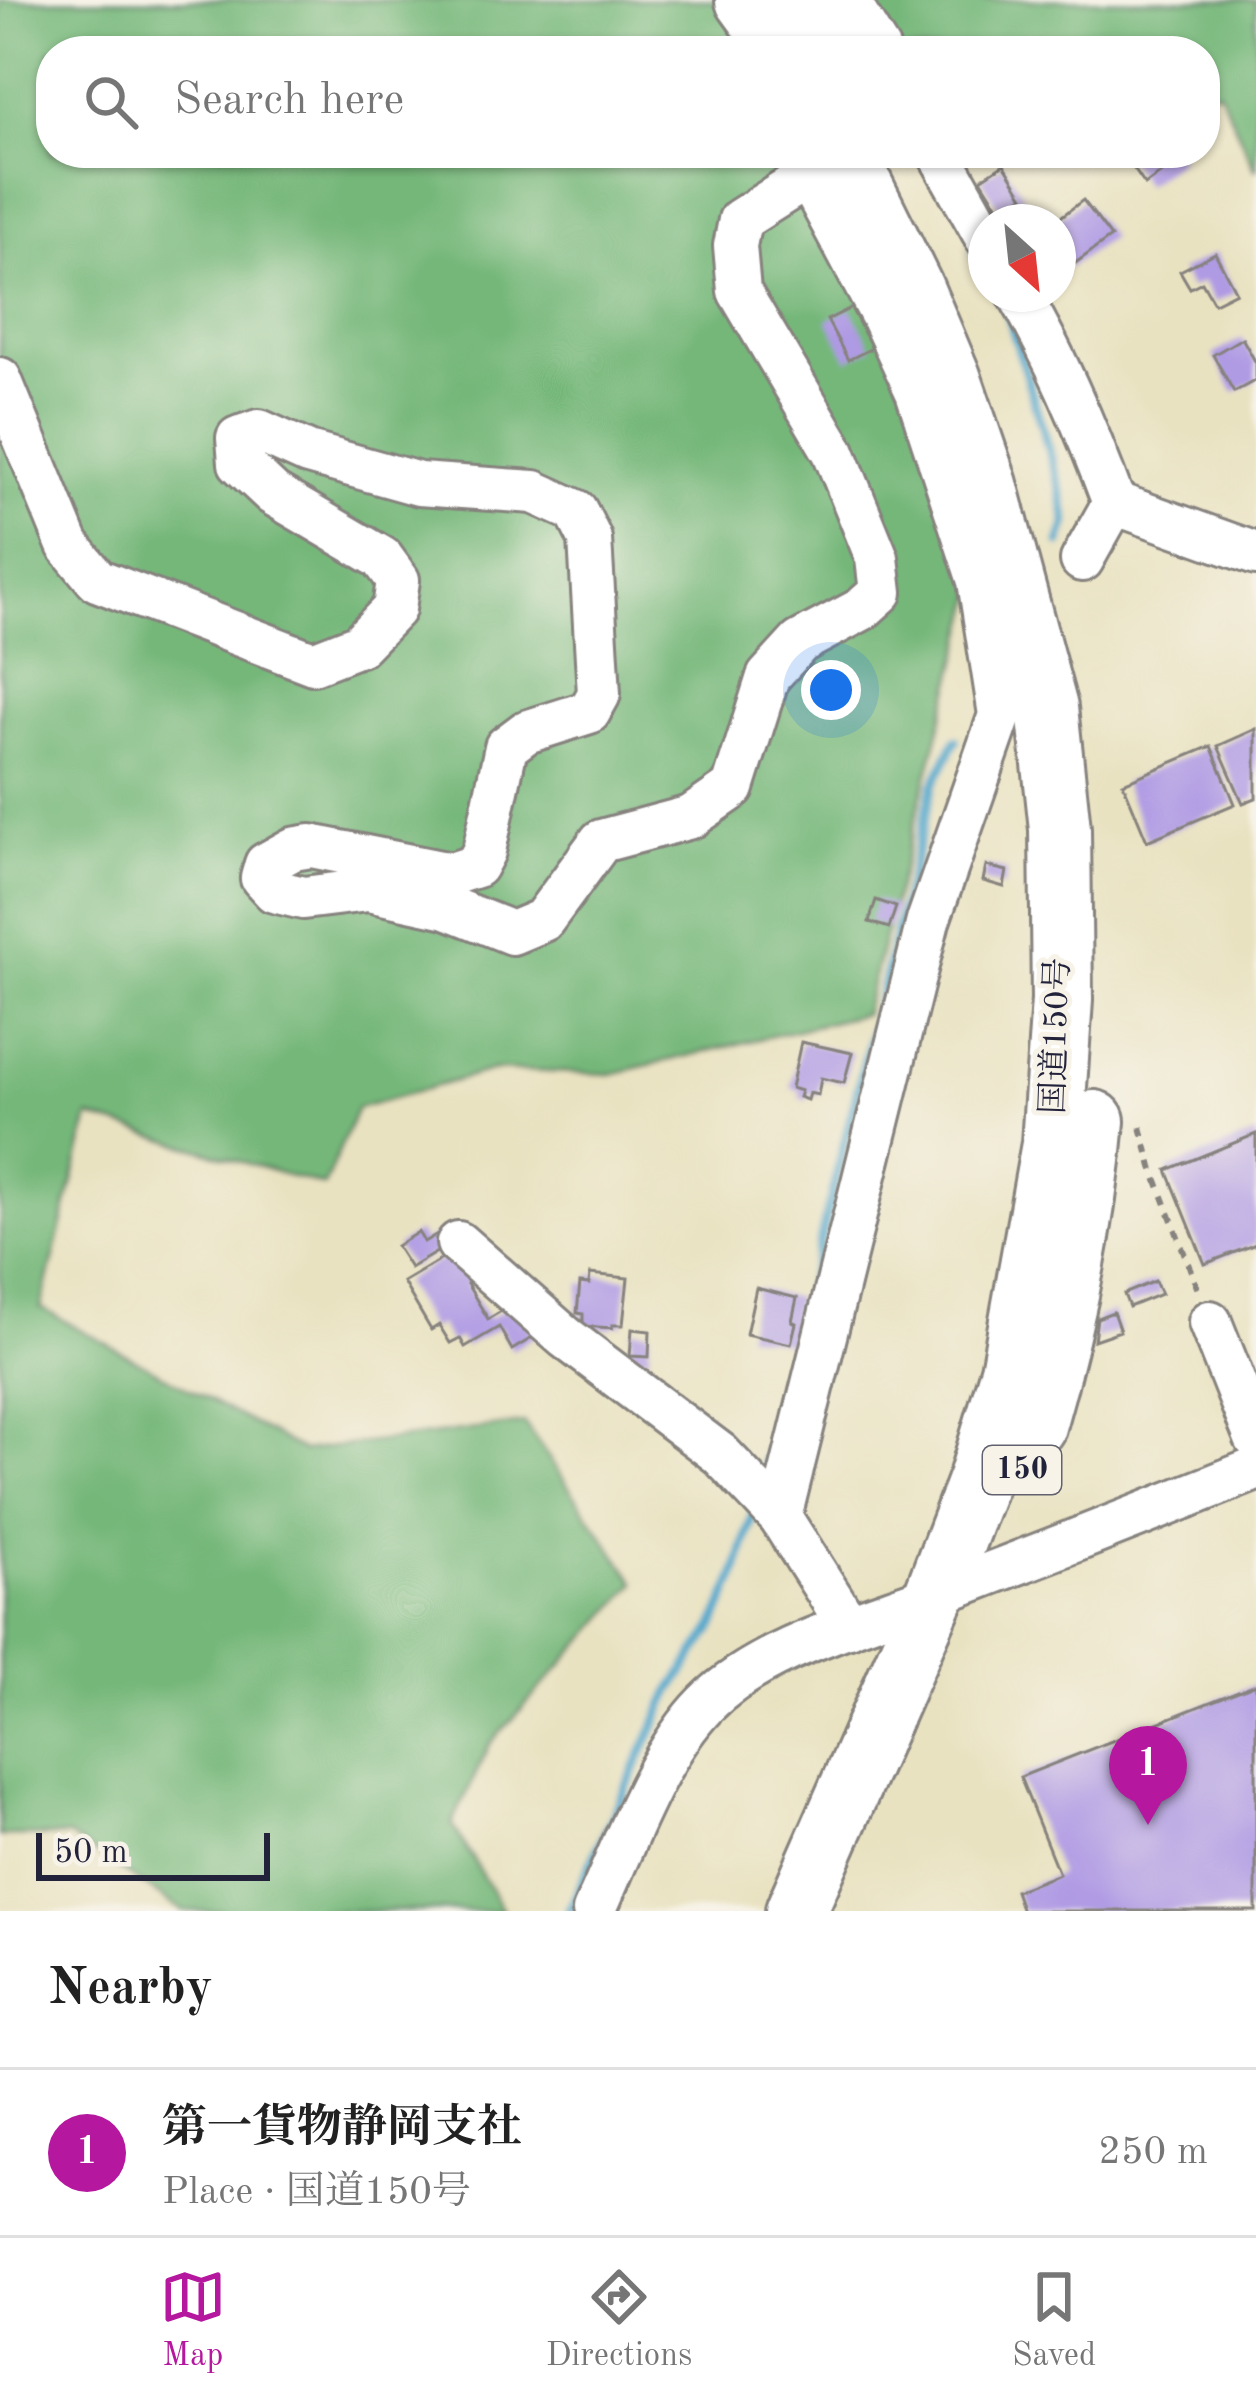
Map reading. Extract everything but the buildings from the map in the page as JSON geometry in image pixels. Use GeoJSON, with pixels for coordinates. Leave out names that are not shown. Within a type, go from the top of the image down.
{"type":"FeatureCollection","features":[{"type":"Feature","properties":{"kind":"highway"},"geometry":{"type":"LineString","coordinates":[[746,0],[771,36]]}},
{"type":"Feature","properties":{"kind":"highway"},"geometry":{"type":"LineString","coordinates":[[796,0],[820,36]]}},
{"type":"Feature","properties":{"kind":"highway","name":"国道150号"},"geometry":{"type":"LineString","coordinates":[[827,168],[931,333],[987,485],[1047,708],[1060,829],[1062,1000],[1052,1144],[1011,1371],[979,1478],[958,1585],[835,1911]]}},
{"type":"Feature","properties":{"kind":"highway","name":"国道150号"},"geometry":{"type":"LineString","coordinates":[[796,1911],[958,1585],[1025,1463],[1060,1340],[1078,1251],[1098,1067],[1100,971],[1089,797],[1061,622],[1035,509],[1000,398],[898,168]]}},
{"type":"Feature","properties":{"kind":"street"},"geometry":{"type":"LineString","coordinates":[[847,0],[869,36]]}},
{"type":"Feature","properties":{"kind":"street"},"geometry":{"type":"LineString","coordinates":[[0,379],[68,545],[97,580],[314,663],[359,645],[394,609],[398,580],[382,558],[273,494],[240,463],[238,438],[260,430],[308,453],[418,484],[534,492],[576,512],[590,539],[599,694],[589,712],[526,732],[506,747],[484,851],[476,866],[451,874],[311,846],[292,849],[266,863],[262,878],[274,891],[304,898],[368,890],[447,907],[512,933],[543,920],[602,841],[691,817],[733,788],[768,676],[800,642],[862,609],[881,592],[878,558],[834,452],[739,291],[735,247],[740,220],[823,168]]}},
{"type":"Feature","properties":{"kind":"street"},"geometry":{"type":"LineString","coordinates":[[780,1517],[928,921],[1000,715],[979,581],[917,392],[880,312],[827,168]]}},
{"type":"Feature","properties":{"kind":"street"},"geometry":{"type":"LineString","coordinates":[[947,168],[968,205]]}},
{"type":"Feature","properties":{"kind":"street"},"geometry":{"type":"LineString","coordinates":[[1030,312],[1049,344],[1114,503],[1256,554]]}},
{"type":"Feature","properties":{"kind":"street"},"geometry":{"type":"LineString","coordinates":[[1082,560],[1114,503]]}},
{"type":"Feature","properties":{"kind":"street"},"geometry":{"type":"LineString","coordinates":[[458,1243],[565,1336],[720,1454],[780,1517],[849,1626]]}},
{"type":"Feature","properties":{"kind":"street"},"geometry":{"type":"LineString","coordinates":[[1210,1322],[1256,1438]]}},
{"type":"Feature","properties":{"kind":"street"},"geometry":{"type":"LineString","coordinates":[[594,1911],[657,1775],[681,1735],[727,1684],[760,1663],[849,1626],[1094,1535],[1256,1468]]}},
{"type":"Feature","properties":{"kind":"path"},"geometry":{"type":"LineString","coordinates":[[1136,1108],[1152,1167],[1210,1322]]}},
{"type":"Feature","properties":{"kind":"green space"},"geometry":{"type":"Polygon","coordinates":[[[0,0],[762,0],[779,36],[36,36],[36,168],[829,168],[979,581],[864,1014],[611,1074],[494,1070],[357,1108],[324,1186],[89,1117],[41,1308],[303,1451],[524,1423],[636,1583],[490,1744],[452,1824],[503,1911],[183,1911],[69,1836],[0,1836],[0,0]]]}},
{"type":"Feature","properties":{"kind":"green space"},"geometry":{"type":"Polygon","coordinates":[[[770,0],[1256,0],[1256,171],[1220,93],[1220,36],[788,36],[770,0]]]}},
{"type":"Feature","properties":{"kind":"waterway"},"geometry":{"type":"LineString","coordinates":[[1007,312],[1060,488],[1067,522],[1060,543]]}},
{"type":"Feature","properties":{"kind":"waterway"},"geometry":{"type":"LineString","coordinates":[[762,1476],[933,785],[956,740]]}},
{"type":"Feature","properties":{"kind":"waterway"},"geometry":{"type":"LineString","coordinates":[[569,1911],[670,1693],[715,1624],[735,1577],[754,1510]]}},
{"type":"Feature","properties":{"kind":"place","name":"第一貨物静岡支社"},"geometry":{"type":"Point","coordinates":[1148,1825]}}]}
